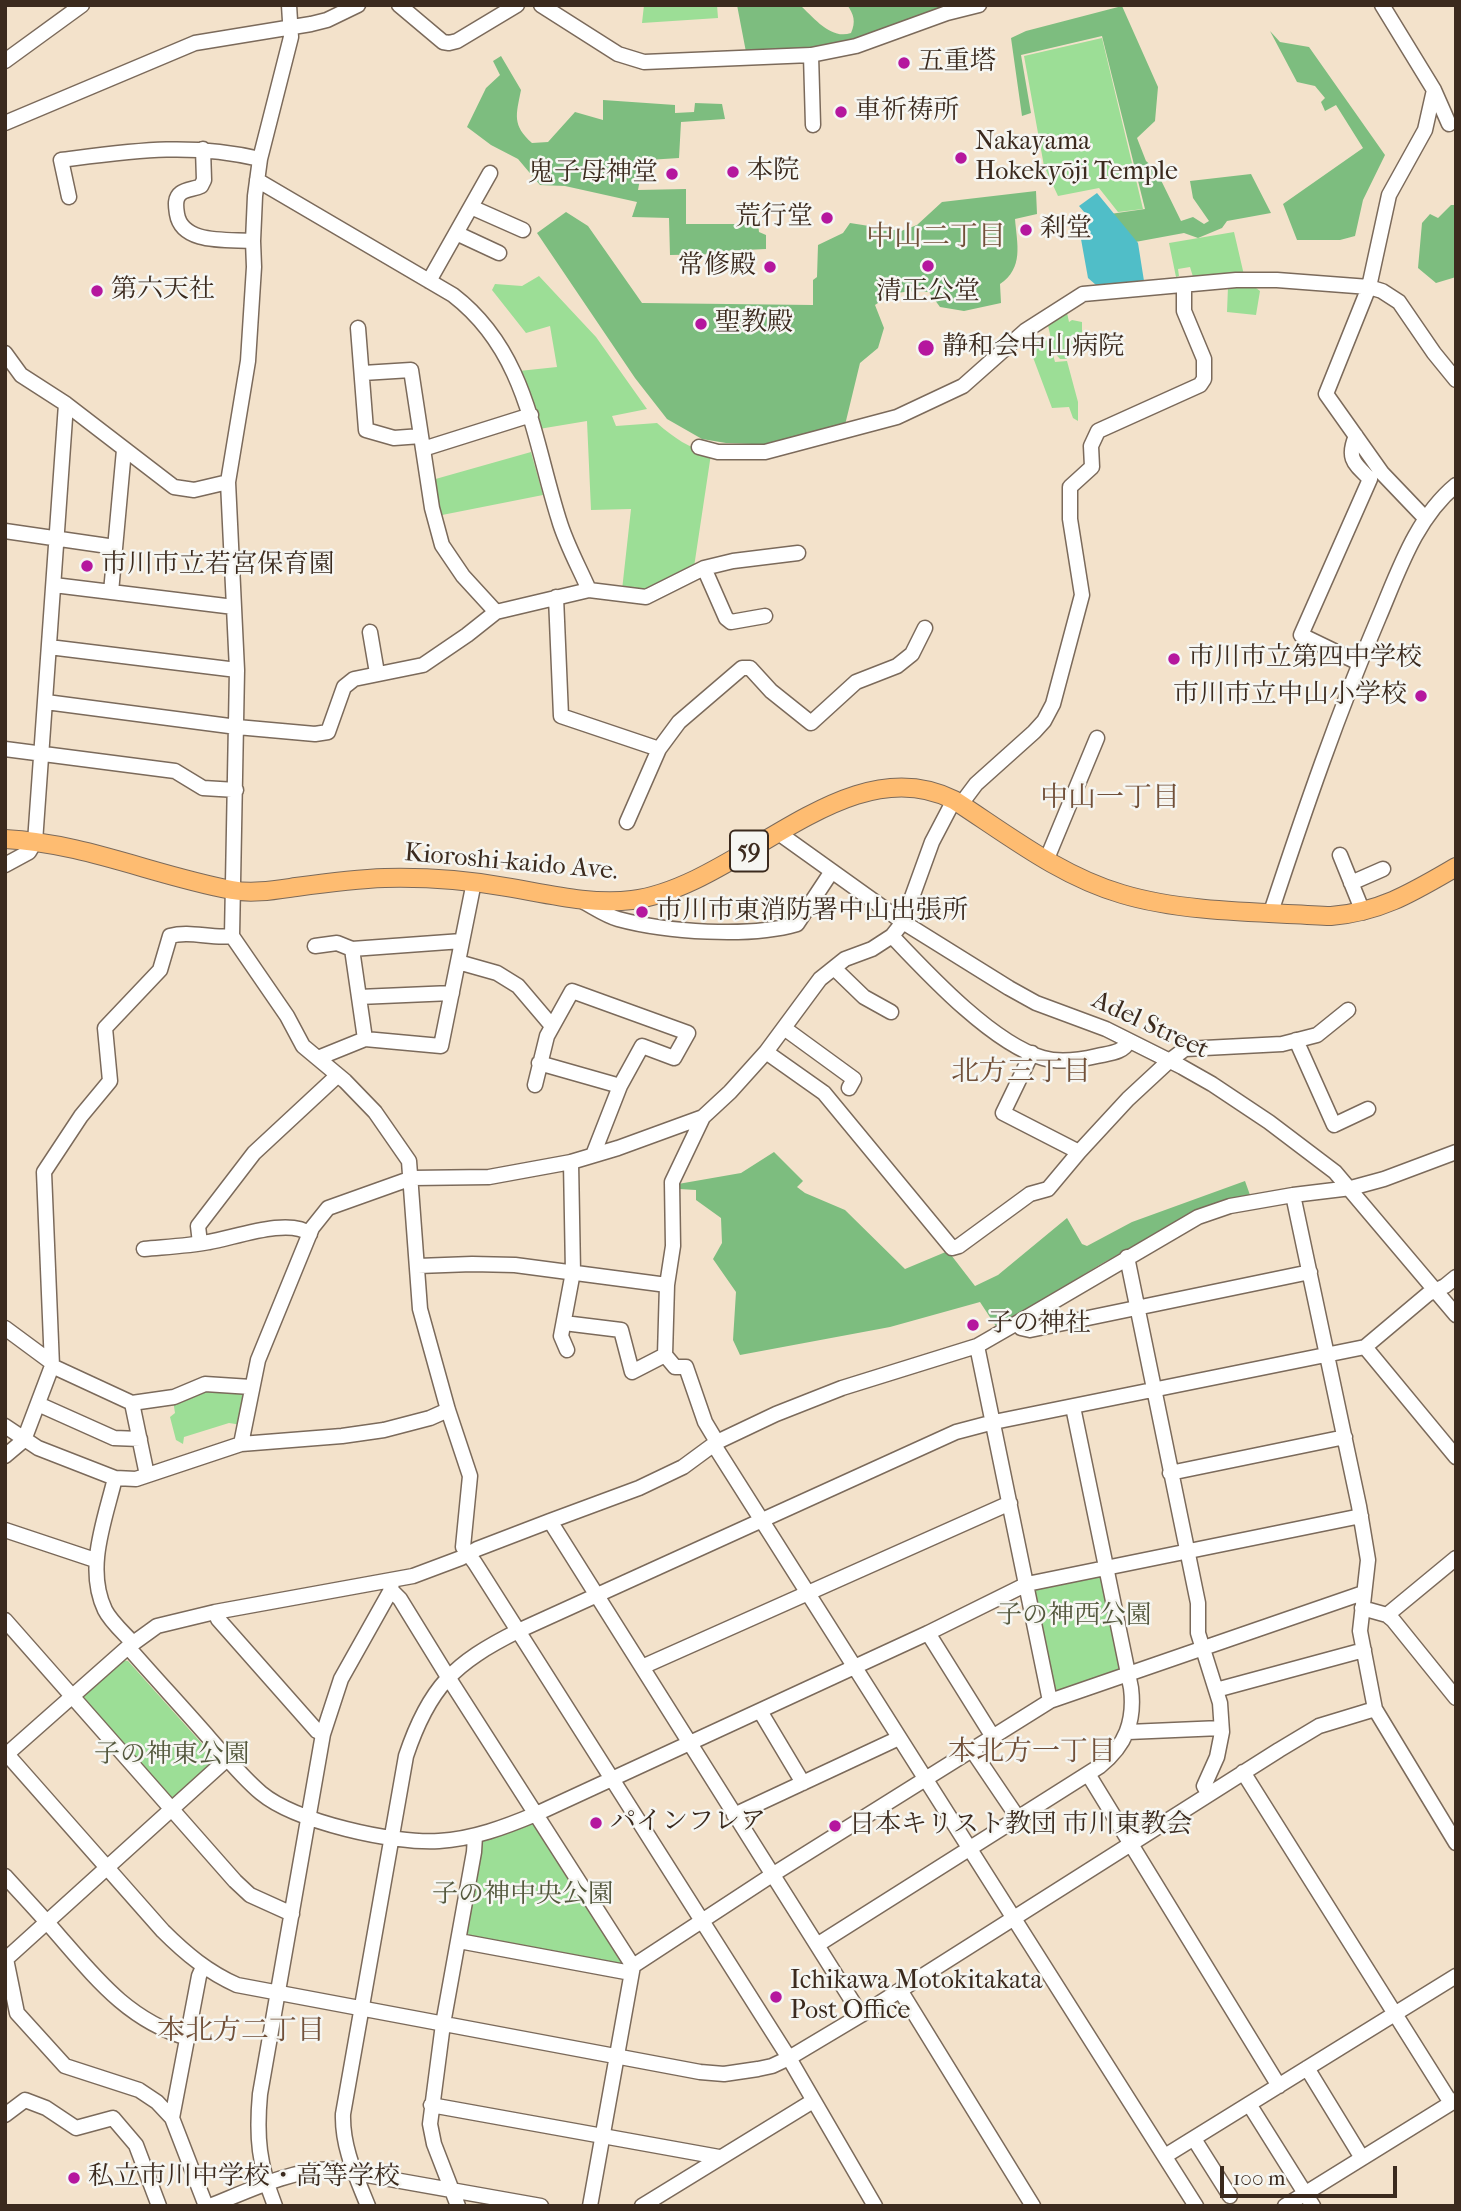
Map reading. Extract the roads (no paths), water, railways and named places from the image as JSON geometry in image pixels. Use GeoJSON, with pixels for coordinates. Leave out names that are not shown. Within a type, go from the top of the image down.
{"type":"FeatureCollection","features":[{"type":"Feature","properties":{"kind":"main road","name":"Kioroshi-kaido Ave."},"geometry":{"type":"LineString","coordinates":[[5,839],[91,853],[234,891],[383,878],[430,878],[474,882],[580,900],[633,900],[692,882],[832,804],[861,792],[888,787],[925,789],[957,802],[1046,861],[1093,884],[1123,895],[1168,904],[1331,915],[1363,912],[1402,898],[1456,867]]}},
{"type":"Feature","properties":{"kind":"street"},"geometry":{"type":"LineString","coordinates":[[5,61],[67,10],[82,5]]}},
{"type":"Feature","properties":{"kind":"street"},"geometry":{"type":"LineString","coordinates":[[289,5],[292,28],[257,180],[248,361],[228,482],[237,670],[232,936],[287,1017],[303,1046],[338,1075],[375,1112],[409,1161],[420,1309],[448,1410],[470,1476],[463,1547],[703,1920],[789,2058],[875,2206]]}},
{"type":"Feature","properties":{"kind":"street"},"geometry":{"type":"LineString","coordinates":[[5,123],[195,43],[327,20],[358,5]]}},
{"type":"Feature","properties":{"kind":"street"},"geometry":{"type":"LineString","coordinates":[[399,5],[443,42],[449,43],[457,41],[517,5]]}},
{"type":"Feature","properties":{"kind":"street"},"geometry":{"type":"LineString","coordinates":[[541,5],[618,54],[644,62],[811,55],[856,46],[947,13],[979,5]]}},
{"type":"Feature","properties":{"kind":"street"},"geometry":{"type":"LineString","coordinates":[[1382,5],[1434,90],[1450,124]]}},
{"type":"Feature","properties":{"kind":"street"},"geometry":{"type":"LineString","coordinates":[[811,55],[813,125]]}},
{"type":"Feature","properties":{"kind":"street"},"geometry":{"type":"LineString","coordinates":[[1426,519],[1382,473],[1326,394],[1369,287],[1385,207],[1425,130],[1434,90]]}},
{"type":"Feature","properties":{"kind":"street"},"geometry":{"type":"LineString","coordinates":[[69,197],[61,160],[148,149],[203,149],[261,159]]}},
{"type":"Feature","properties":{"kind":"street"},"geometry":{"type":"LineString","coordinates":[[203,149],[204,180],[201,186],[181,193],[175,204],[178,221],[190,233],[200,237],[253,241]]}},
{"type":"Feature","properties":{"kind":"street"},"geometry":{"type":"LineString","coordinates":[[429,281],[490,173]]}},
{"type":"Feature","properties":{"kind":"street"},"geometry":{"type":"LineString","coordinates":[[257,180],[470,308],[516,375],[531,415],[559,523],[589,590]]}},
{"type":"Feature","properties":{"kind":"street"},"geometry":{"type":"LineString","coordinates":[[471,207],[523,230]]}},
{"type":"Feature","properties":{"kind":"street"},"geometry":{"type":"LineString","coordinates":[[456,233],[499,253]]}},
{"type":"Feature","properties":{"kind":"street"},"geometry":{"type":"LineString","coordinates":[[699,447],[718,452],[765,452],[897,417],[963,386],[1025,331],[1083,294],[1236,280],[1277,280],[1369,287],[1382,291],[1399,302],[1456,380]]}},
{"type":"Feature","properties":{"kind":"street"},"geometry":{"type":"LineString","coordinates":[[241,1444],[258,1360],[310,1234],[328,1208],[412,1178],[489,1177],[571,1162],[703,1116],[730,1092],[766,1052],[820,979],[845,959],[872,949],[892,936],[903,922],[932,842],[957,802],[1034,732],[1053,704],[1082,595],[1070,519],[1070,487],[1092,467],[1091,446],[1098,430],[1192,389],[1204,379],[1204,359],[1184,311],[1184,285]]}},
{"type":"Feature","properties":{"kind":"street"},"geometry":{"type":"LineString","coordinates":[[358,328],[366,430],[422,443],[531,415]]}},
{"type":"Feature","properties":{"kind":"street"},"geometry":{"type":"LineString","coordinates":[[5,353],[21,375],[66,404],[174,487],[194,490],[228,482]]}},
{"type":"Feature","properties":{"kind":"street"},"geometry":{"type":"LineString","coordinates":[[363,373],[411,370],[432,509],[442,545],[463,576],[496,612]]}},
{"type":"Feature","properties":{"kind":"street"},"geometry":{"type":"LineString","coordinates":[[5,865],[29,852],[35,842],[66,404]]}},
{"type":"Feature","properties":{"kind":"street"},"geometry":{"type":"LineString","coordinates":[[1356,436],[1351,455],[1354,464],[1370,479],[1301,635],[1359,663]]}},
{"type":"Feature","properties":{"kind":"street"},"geometry":{"type":"LineString","coordinates":[[111,592],[124,450]]}},
{"type":"Feature","properties":{"kind":"street"},"geometry":{"type":"LineString","coordinates":[[1271,912],[1323,757],[1359,663],[1414,536],[1456,485]]}},
{"type":"Feature","properties":{"kind":"street"},"geometry":{"type":"LineString","coordinates":[[5,531],[115,547]]}},
{"type":"Feature","properties":{"kind":"street"},"geometry":{"type":"LineString","coordinates":[[46,702],[237,727],[315,734],[328,732],[344,687],[354,679],[423,665],[496,612],[589,590],[646,597],[704,568],[733,561],[798,553]]}},
{"type":"Feature","properties":{"kind":"street"},"geometry":{"type":"LineString","coordinates":[[704,568],[726,618],[731,622],[765,615]]}},
{"type":"Feature","properties":{"kind":"street"},"geometry":{"type":"LineString","coordinates":[[54,585],[234,607]]}},
{"type":"Feature","properties":{"kind":"street"},"geometry":{"type":"LineString","coordinates":[[556,597],[561,716],[659,749]]}},
{"type":"Feature","properties":{"kind":"street"},"geometry":{"type":"LineString","coordinates":[[627,822],[659,749],[679,722],[742,668],[750,668],[771,691],[811,723],[856,682],[897,666],[912,654],[925,628]]}},
{"type":"Feature","properties":{"kind":"street"},"geometry":{"type":"LineString","coordinates":[[370,632],[377,673]]}},
{"type":"Feature","properties":{"kind":"street"},"geometry":{"type":"LineString","coordinates":[[50,647],[237,670]]}},
{"type":"Feature","properties":{"kind":"street"},"geometry":{"type":"LineString","coordinates":[[1046,861],[1097,738]]}},
{"type":"Feature","properties":{"kind":"street"},"geometry":{"type":"LineString","coordinates":[[5,749],[175,771],[203,788],[236,790]]}},
{"type":"Feature","properties":{"kind":"street","name":"Adel Street"},"geometry":{"type":"LineString","coordinates":[[780,834],[903,922],[1027,998],[1169,1061],[1212,1084],[1269,1122],[1352,1188],[1456,1315]]}},
{"type":"Feature","properties":{"kind":"street"},"geometry":{"type":"LineString","coordinates":[[1340,855],[1363,912]]}},
{"type":"Feature","properties":{"kind":"street"},"geometry":{"type":"LineString","coordinates":[[1351,883],[1383,869]]}},
{"type":"Feature","properties":{"kind":"street"},"geometry":{"type":"LineString","coordinates":[[580,900],[617,919],[678,929],[759,932],[797,924],[832,871]]}},
{"type":"Feature","properties":{"kind":"street"},"geometry":{"type":"LineString","coordinates":[[317,1058],[365,1039],[441,1046],[474,882]]}},
{"type":"Feature","properties":{"kind":"street"},"geometry":{"type":"LineString","coordinates":[[5,1456],[24,1440],[52,1364],[44,1172],[81,1116],[110,1081],[105,1028],[160,970],[170,936],[181,933],[212,938],[232,936]]}},
{"type":"Feature","properties":{"kind":"street"},"geometry":{"type":"LineString","coordinates":[[892,936],[946,991],[1010,1043],[1032,1053],[1044,1058],[1077,1061],[1123,1049],[1129,1041]]}},
{"type":"Feature","properties":{"kind":"street"},"geometry":{"type":"LineString","coordinates":[[314,946],[337,943],[352,949],[463,941]]}},
{"type":"Feature","properties":{"kind":"street"},"geometry":{"type":"LineString","coordinates":[[352,949],[365,1039]]}},
{"type":"Feature","properties":{"kind":"street"},"geometry":{"type":"LineString","coordinates":[[458,962],[497,973],[518,986],[552,1026]]}},
{"type":"Feature","properties":{"kind":"street"},"geometry":{"type":"LineString","coordinates":[[834,968],[864,997],[891,1012]]}},
{"type":"Feature","properties":{"kind":"street"},"geometry":{"type":"LineString","coordinates":[[535,1085],[539,1063],[552,1026],[572,991],[688,1033],[674,1058],[642,1046],[620,1086],[593,1155]]}},
{"type":"Feature","properties":{"kind":"street"},"geometry":{"type":"LineString","coordinates":[[359,997],[452,993]]}},
{"type":"Feature","properties":{"kind":"street"},"geometry":{"type":"LineString","coordinates":[[766,1052],[824,1093],[952,1248],[959,1246],[1030,1194],[1048,1189],[1079,1152],[1169,1061],[1185,1049],[1271,1045],[1317,1035],[1348,1010]]}},
{"type":"Feature","properties":{"kind":"street"},"geometry":{"type":"LineString","coordinates":[[784,1028],[854,1079],[849,1088]]}},
{"type":"Feature","properties":{"kind":"street"},"geometry":{"type":"LineString","coordinates":[[1296,1040],[1334,1125],[1368,1109]]}},
{"type":"Feature","properties":{"kind":"street"},"geometry":{"type":"LineString","coordinates":[[1032,1053],[1003,1113],[1079,1152]]}},
{"type":"Feature","properties":{"kind":"street"},"geometry":{"type":"LineString","coordinates":[[539,1063],[620,1086]]}},
{"type":"Feature","properties":{"kind":"street"},"geometry":{"type":"LineString","coordinates":[[200,1243],[198,1226],[254,1153],[338,1075]]}},
{"type":"Feature","properties":{"kind":"street"},"geometry":{"type":"LineString","coordinates":[[703,1116],[671,1182],[673,1246],[667,1285],[665,1355],[675,1367],[686,1367],[715,1443],[761,1521],[1196,2206]]}},
{"type":"Feature","properties":{"kind":"street"},"geometry":{"type":"LineString","coordinates":[[1375,1709],[1319,1726],[1208,1793],[861,2015],[789,2058],[772,2066],[724,2074],[617,2057],[237,1985],[189,1957],[163,1931],[6,1753],[131,1645],[157,1626],[215,1612],[391,1585],[639,1488],[683,1467],[715,1443],[776,1414],[842,1388],[977,1346],[1198,1217],[1230,1206],[1352,1188],[1453,1157]]}},
{"type":"Feature","properties":{"kind":"street"},"geometry":{"type":"LineString","coordinates":[[567,1350],[561,1336],[573,1272],[571,1162]]}},
{"type":"Feature","properties":{"kind":"street"},"geometry":{"type":"LineString","coordinates":[[1293,1195],[1361,1516],[1368,1560],[1360,1631],[1375,1709],[1456,1843]]}},
{"type":"Feature","properties":{"kind":"street"},"geometry":{"type":"LineString","coordinates":[[144,1249],[200,1243],[274,1228],[303,1229],[310,1234]]}},
{"type":"Feature","properties":{"kind":"street"},"geometry":{"type":"LineString","coordinates":[[1127,1257],[1198,1603],[1198,1633],[1220,1703],[1221,1728],[1217,1756],[1204,1786],[1208,1793]]}},
{"type":"Feature","properties":{"kind":"street"},"geometry":{"type":"LineString","coordinates":[[418,1266],[493,1264],[667,1285]]}},
{"type":"Feature","properties":{"kind":"street"},"geometry":{"type":"LineString","coordinates":[[1017,1323],[1021,1328],[1030,1330],[1310,1272]]}},
{"type":"Feature","properties":{"kind":"street"},"geometry":{"type":"LineString","coordinates":[[368,2206],[344,2137],[343,2114],[401,1776],[412,1737],[428,1703],[448,1677],[472,1656],[596,1595],[956,1432],[994,1422],[1365,1348],[1428,1294],[1456,1277]]}},
{"type":"Feature","properties":{"kind":"street"},"geometry":{"type":"LineString","coordinates":[[565,1323],[621,1330],[632,1372],[665,1355]]}},
{"type":"Feature","properties":{"kind":"street"},"geometry":{"type":"LineString","coordinates":[[5,1328],[52,1364],[132,1403],[174,1397],[205,1384],[251,1387]]}},
{"type":"Feature","properties":{"kind":"street"},"geometry":{"type":"LineString","coordinates":[[977,1346],[1051,1701]]}},
{"type":"Feature","properties":{"kind":"street"},"geometry":{"type":"LineString","coordinates":[[1365,1348],[1456,1457]]}},
{"type":"Feature","properties":{"kind":"street"},"geometry":{"type":"LineString","coordinates":[[132,1403],[147,1475]]}},
{"type":"Feature","properties":{"kind":"street"},"geometry":{"type":"LineString","coordinates":[[38,1404],[114,1438],[140,1439]]}},
{"type":"Feature","properties":{"kind":"street"},"geometry":{"type":"LineString","coordinates":[[817,1945],[1088,1774],[1116,1753],[1128,1732],[1133,1706],[1128,1675],[1073,1407]]}},
{"type":"Feature","properties":{"kind":"street"},"geometry":{"type":"LineString","coordinates":[[5,1426],[38,1448],[115,1478],[136,1479],[241,1444],[384,1430],[430,1418],[448,1410]]}},
{"type":"Feature","properties":{"kind":"street"},"geometry":{"type":"LineString","coordinates":[[1170,1473],[1345,1437]]}},
{"type":"Feature","properties":{"kind":"street"},"geometry":{"type":"LineString","coordinates":[[115,1478],[95,1560],[98,1587],[106,1611],[131,1645],[227,1759],[262,1794],[308,1819],[414,1841],[441,1841],[475,1836],[536,1814],[928,1633],[1027,1584],[1361,1516]]}},
{"type":"Feature","properties":{"kind":"street"},"geometry":{"type":"LineString","coordinates":[[642,1667],[1010,1503]]}},
{"type":"Feature","properties":{"kind":"street"},"geometry":{"type":"LineString","coordinates":[[550,1521],[861,2015]]}},
{"type":"Feature","properties":{"kind":"street"},"geometry":{"type":"LineString","coordinates":[[5,1530],[95,1560]]}},
{"type":"Feature","properties":{"kind":"street"},"geometry":{"type":"LineString","coordinates":[[1387,1615],[1456,1558]]}},
{"type":"Feature","properties":{"kind":"street"},"geometry":{"type":"LineString","coordinates":[[391,1585],[632,1970],[590,2206]]}},
{"type":"Feature","properties":{"kind":"street"},"geometry":{"type":"LineString","coordinates":[[275,2206],[261,2166],[257,2123],[323,1734],[341,1679],[391,1585]]}},
{"type":"Feature","properties":{"kind":"street"},"geometry":{"type":"LineString","coordinates":[[459,1941],[632,1970],[772,1875],[1051,1701],[1363,1593]]}},
{"type":"Feature","properties":{"kind":"street"},"geometry":{"type":"LineString","coordinates":[[1362,1608],[1387,1615],[1393,1620],[1456,1698]]}},
{"type":"Feature","properties":{"kind":"street"},"geometry":{"type":"LineString","coordinates":[[215,1612],[218,1619],[317,1731],[323,1734]]}},
{"type":"Feature","properties":{"kind":"street"},"geometry":{"type":"LineString","coordinates":[[5,1620],[250,1895],[292,1914]]}},
{"type":"Feature","properties":{"kind":"street"},"geometry":{"type":"LineString","coordinates":[[928,1633],[993,1737]]}},
{"type":"Feature","properties":{"kind":"street"},"geometry":{"type":"LineString","coordinates":[[1216,1690],[1364,1650]]}},
{"type":"Feature","properties":{"kind":"street"},"geometry":{"type":"LineString","coordinates":[[760,1711],[803,1783]]}},
{"type":"Feature","properties":{"kind":"street"},"geometry":{"type":"LineString","coordinates":[[1128,1732],[1221,1728]]}},
{"type":"Feature","properties":{"kind":"street"},"geometry":{"type":"LineString","coordinates":[[734,1815],[900,1738]]}},
{"type":"Feature","properties":{"kind":"street"},"geometry":{"type":"LineString","coordinates":[[972,1750],[1018,1818]]}},
{"type":"Feature","properties":{"kind":"street"},"geometry":{"type":"LineString","coordinates":[[227,1759],[6,1959],[10,2008],[65,2066],[139,2090],[157,2102],[172,2118],[208,2206],[285,2176],[316,2169],[354,2172],[541,2206]]}},
{"type":"Feature","properties":{"kind":"street"},"geometry":{"type":"LineString","coordinates":[[1243,1772],[1394,2015],[1453,2102],[1363,2158],[1309,2200],[1285,2206]]}},
{"type":"Feature","properties":{"kind":"street"},"geometry":{"type":"LineString","coordinates":[[1088,1774],[1279,2086]]}},
{"type":"Feature","properties":{"kind":"street"},"geometry":{"type":"LineString","coordinates":[[458,2206],[434,2144],[430,2124],[443,2025],[475,1836]]}},
{"type":"Feature","properties":{"kind":"street"},"geometry":{"type":"LineString","coordinates":[[5,1876],[93,1976],[121,2003],[146,2021],[188,2038]]}},
{"type":"Feature","properties":{"kind":"street"},"geometry":{"type":"LineString","coordinates":[[172,2118],[199,1976],[203,1967]]}},
{"type":"Feature","properties":{"kind":"street"},"geometry":{"type":"LineString","coordinates":[[1166,2156],[1456,1976]]}},
{"type":"Feature","properties":{"kind":"street"},"geometry":{"type":"LineString","coordinates":[[900,1990],[1033,2206]]}},
{"type":"Feature","properties":{"kind":"street"},"geometry":{"type":"LineString","coordinates":[[1307,2068],[1363,2158]]}},
{"type":"Feature","properties":{"kind":"street"},"geometry":{"type":"LineString","coordinates":[[5,2115],[25,2101],[46,2109],[76,2128],[113,2118],[136,2145],[159,2206]]}},
{"type":"Feature","properties":{"kind":"street"},"geometry":{"type":"LineString","coordinates":[[642,2206],[813,2101]]}},
{"type":"Feature","properties":{"kind":"street"},"geometry":{"type":"LineString","coordinates":[[1250,2104],[1309,2200]]}},
{"type":"Feature","properties":{"kind":"street"},"geometry":{"type":"LineString","coordinates":[[431,2105],[719,2157]]}},
{"type":"Feature","properties":{"kind":"street"},"geometry":{"type":"LineString","coordinates":[[1194,2138],[1230,2196]]}},
{"type":"Feature","properties":{"kind":"water"},"geometry":{"type":"Polygon","coordinates":[[[1097,193],[1138,243],[1144,281],[1096,285],[1088,278],[1079,228],[1090,219],[1079,206],[1097,193]]]}},
{"type":"Feature","properties":{"kind":"place","name":"五重塔"},"geometry":{"type":"Point","coordinates":[904,63]}},
{"type":"Feature","properties":{"kind":"place","name":"車祈祷所"},"geometry":{"type":"Point","coordinates":[841,112]}},
{"type":"Feature","properties":{"kind":"place","name":"Nakayama Hokekyōji Temple"},"geometry":{"type":"Point","coordinates":[961,158]}},
{"type":"Feature","properties":{"kind":"place","name":"本院"},"geometry":{"type":"Point","coordinates":[733,172]}},
{"type":"Feature","properties":{"kind":"place","name":"鬼子母神堂"},"geometry":{"type":"Point","coordinates":[672,174]}},
{"type":"Feature","properties":{"kind":"place","name":"荒行堂"},"geometry":{"type":"Point","coordinates":[827,218]}},
{"type":"Feature","properties":{"kind":"place","name":"刹堂"},"geometry":{"type":"Point","coordinates":[1026,230]}},
{"type":"Feature","properties":{"kind":"place","name":"清正公堂"},"geometry":{"type":"Point","coordinates":[928,266]}},
{"type":"Feature","properties":{"kind":"place","name":"常修殿"},"geometry":{"type":"Point","coordinates":[770,267]}},
{"type":"Feature","properties":{"kind":"place","name":"第六天社"},"geometry":{"type":"Point","coordinates":[97,291]}},
{"type":"Feature","properties":{"kind":"place","name":"聖教殿"},"geometry":{"type":"Point","coordinates":[701,324]}},
{"type":"Feature","properties":{"kind":"place","name":"静和会中山病院"},"geometry":{"type":"Point","coordinates":[926,348]}},
{"type":"Feature","properties":{"kind":"place","name":"市川市立若宮保育園"},"geometry":{"type":"Point","coordinates":[87,566]}},
{"type":"Feature","properties":{"kind":"place","name":"市川市立第四中学校"},"geometry":{"type":"Point","coordinates":[1174,659]}},
{"type":"Feature","properties":{"kind":"place","name":"市川市立中山小学校"},"geometry":{"type":"Point","coordinates":[1421,696]}},
{"type":"Feature","properties":{"kind":"place","name":"市川市東消防署中山出張所"},"geometry":{"type":"Point","coordinates":[642,912]}},
{"type":"Feature","properties":{"kind":"place","name":"子の神社"},"geometry":{"type":"Point","coordinates":[973,1325]}},
{"type":"Feature","properties":{"kind":"place","name":"パインフレア"},"geometry":{"type":"Point","coordinates":[596,1823]}},
{"type":"Feature","properties":{"kind":"place","name":"日本キリスト教団 市川東教会"},"geometry":{"type":"Point","coordinates":[835,1826]}},
{"type":"Feature","properties":{"kind":"place","name":"Ichikawa Motokitakata Post Office"},"geometry":{"type":"Point","coordinates":[776,1997]}},
{"type":"Feature","properties":{"kind":"place","name":"私立市川中学校・高等学校"},"geometry":{"type":"Point","coordinates":[74,2178]}},
{"type":"Feature","properties":{"kind":"district","name":"中山二丁目"},"geometry":{"type":"Point","coordinates":[936,238]}},
{"type":"Feature","properties":{"kind":"district","name":"中山一丁目"},"geometry":{"type":"Point","coordinates":[1110,799]}},
{"type":"Feature","properties":{"kind":"district","name":"北方三丁目"},"geometry":{"type":"Point","coordinates":[1021,1073]}},
{"type":"Feature","properties":{"kind":"district","name":"本北方一丁目"},"geometry":{"type":"Point","coordinates":[1032,1753]}},
{"type":"Feature","properties":{"kind":"district","name":"本北方二丁目"},"geometry":{"type":"Point","coordinates":[241,2032]}},
{"type":"Feature","properties":{"kind":"park label","name":"子の神西公園"},"geometry":{"type":"Point","coordinates":[1074,1617]}},
{"type":"Feature","properties":{"kind":"park label","name":"子の神東公園"},"geometry":{"type":"Point","coordinates":[172,1756]}},
{"type":"Feature","properties":{"kind":"park label","name":"子の神中央公園"},"geometry":{"type":"Point","coordinates":[523,1896]}}]}
